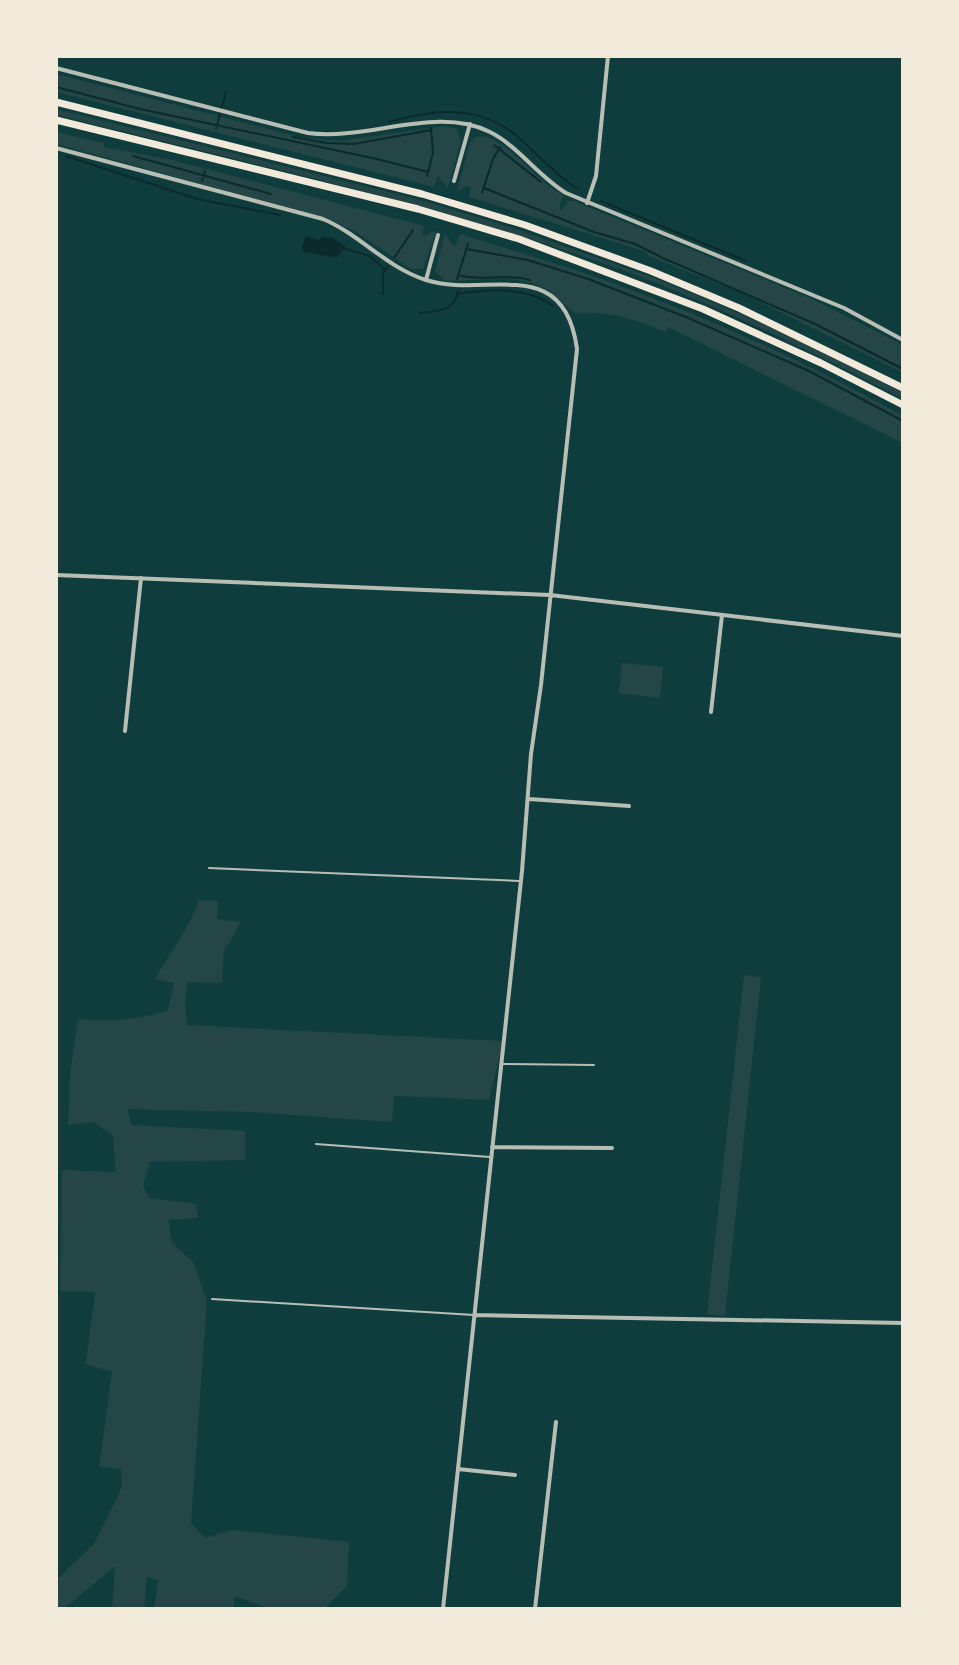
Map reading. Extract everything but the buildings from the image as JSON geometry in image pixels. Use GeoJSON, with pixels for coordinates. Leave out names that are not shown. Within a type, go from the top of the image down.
{"type":"FeatureCollection","features":[{"type":"Feature","properties":{"kind":"highway"},"geometry":{"type":"LineString","coordinates":[[56,102],[435,198],[525,225],[638,266],[739,308],[903,388]]}},
{"type":"Feature","properties":{"kind":"highway"},"geometry":{"type":"LineString","coordinates":[[56,120],[431,212],[519,239],[703,309],[903,405]]}},
{"type":"Feature","properties":{"kind":"street"},"geometry":{"type":"LineString","coordinates":[[587,203],[596,176],[608,56]]}},
{"type":"Feature","properties":{"kind":"street"},"geometry":{"type":"LineString","coordinates":[[56,68],[308,133],[343,135],[444,121],[470,124],[498,137],[556,187],[587,203],[834,303],[903,340]]}},
{"type":"Feature","properties":{"kind":"street"},"geometry":{"type":"LineString","coordinates":[[454,181],[470,124]]}},
{"type":"Feature","properties":{"kind":"street"},"geometry":{"type":"LineString","coordinates":[[56,148],[323,219],[354,235],[400,269],[426,280],[448,285],[528,285],[550,296],[569,319],[575,334],[576,367],[531,754],[529,799],[443,1609]]}},
{"type":"Feature","properties":{"kind":"street"},"geometry":{"type":"LineString","coordinates":[[426,280],[438,235]]}},
{"type":"Feature","properties":{"kind":"street"},"geometry":{"type":"LineString","coordinates":[[56,575],[550,595],[903,636]]}},
{"type":"Feature","properties":{"kind":"street"},"geometry":{"type":"LineString","coordinates":[[125,731],[141,578]]}},
{"type":"Feature","properties":{"kind":"street"},"geometry":{"type":"LineString","coordinates":[[711,712],[722,615]]}},
{"type":"Feature","properties":{"kind":"street"},"geometry":{"type":"LineString","coordinates":[[529,799],[629,806]]}},
{"type":"Feature","properties":{"kind":"street"},"geometry":{"type":"LineString","coordinates":[[492,1147],[612,1148]]}},
{"type":"Feature","properties":{"kind":"street"},"geometry":{"type":"LineString","coordinates":[[474,1315],[903,1323]]}},
{"type":"Feature","properties":{"kind":"street"},"geometry":{"type":"LineString","coordinates":[[535,1609],[556,1422]]}},
{"type":"Feature","properties":{"kind":"street"},"geometry":{"type":"LineString","coordinates":[[458,1469],[515,1475]]}},
{"type":"Feature","properties":{"kind":"lane"},"geometry":{"type":"LineString","coordinates":[[209,868],[520,881]]}},
{"type":"Feature","properties":{"kind":"lane"},"geometry":{"type":"LineString","coordinates":[[500,1064],[594,1065]]}},
{"type":"Feature","properties":{"kind":"lane"},"geometry":{"type":"LineString","coordinates":[[316,1144],[491,1157]]}},
{"type":"Feature","properties":{"kind":"lane"},"geometry":{"type":"LineString","coordinates":[[212,1299],[474,1315]]}},
{"type":"Feature","properties":{"kind":"shaded area"},"geometry":{"type":"Polygon","coordinates":[[[56,74],[299,137],[339,141],[444,126],[457,129],[461,140],[448,188],[438,176],[434,187],[56,92],[56,74]]]}},
{"type":"Feature","properties":{"kind":"shaded area"},"geometry":{"type":"Polygon","coordinates":[[[56,109],[420,200],[510,227],[663,281],[786,334],[903,393],[903,399],[751,324],[594,260],[461,218],[56,115],[56,109]]]}},
{"type":"Feature","properties":{"kind":"shaded area"},"geometry":{"type":"Polygon","coordinates":[[[56,132],[104,143],[104,147],[172,160],[424,226],[422,235],[435,230],[435,235],[423,269],[411,269],[356,232],[332,220],[56,144],[56,132]]]}},
{"type":"Feature","properties":{"kind":"shaded area"},"geometry":{"type":"Polygon","coordinates":[[[483,136],[504,146],[563,195],[559,208],[562,210],[568,201],[574,201],[812,299],[903,345],[903,373],[744,294],[648,256],[647,252],[469,197],[471,187],[457,191],[470,142],[483,136]]]}},
{"type":"Feature","properties":{"kind":"shaded area"},"geometry":{"type":"Polygon","coordinates":[[[445,233],[456,246],[460,234],[592,275],[760,343],[903,416],[903,443],[668,327],[666,332],[622,317],[576,313],[546,289],[523,281],[446,281],[435,272],[445,233]]]}},
{"type":"Feature","properties":{"kind":"shaded area"},"geometry":{"type":"Polygon","coordinates":[[[306,236],[320,240],[322,237],[333,238],[346,247],[336,258],[303,252],[306,236]]]}},
{"type":"Feature","properties":{"kind":"shaded area"},"geometry":{"type":"Polygon","coordinates":[[[622,663],[663,667],[660,698],[619,693],[622,663]]]}},
{"type":"Feature","properties":{"kind":"shaded area"},"geometry":{"type":"Polygon","coordinates":[[[199,900],[218,901],[217,919],[241,922],[224,951],[222,983],[187,982],[187,1025],[503,1041],[489,1100],[394,1096],[392,1122],[249,1112],[127,1109],[132,1125],[245,1131],[245,1160],[150,1162],[143,1186],[149,1198],[196,1204],[198,1218],[169,1220],[172,1243],[193,1262],[207,1301],[191,1523],[205,1538],[231,1530],[349,1542],[347,1586],[324,1609],[270,1609],[235,1596],[233,1609],[154,1609],[158,1580],[147,1578],[144,1609],[112,1609],[115,1566],[64,1609],[56,1609],[56,1580],[94,1544],[122,1487],[121,1469],[99,1467],[112,1372],[86,1364],[95,1292],[60,1291],[62,1170],[116,1172],[113,1136],[94,1122],[68,1125],[70,1074],[78,1019],[123,1019],[168,1010],[174,983],[155,979],[191,920],[199,900]]]}},
{"type":"Feature","properties":{"kind":"shaded area"},"geometry":{"type":"Polygon","coordinates":[[[744,975],[761,977],[725,1316],[707,1314],[744,975]]]}},
{"type":"Feature","properties":{"kind":"waterway"},"geometry":{"type":"LineString","coordinates":[[56,87],[140,109],[428,172]]}},
{"type":"Feature","properties":{"kind":"waterway"},"geometry":{"type":"LineString","coordinates":[[216,129],[226,92]]}},
{"type":"Feature","properties":{"kind":"waterway"},"geometry":{"type":"LineString","coordinates":[[389,122],[453,112],[484,117],[513,133],[578,189]]}},
{"type":"Feature","properties":{"kind":"waterway"},"geometry":{"type":"LineString","coordinates":[[427,176],[433,153],[431,128]]}},
{"type":"Feature","properties":{"kind":"waterway"},"geometry":{"type":"LineString","coordinates":[[293,137],[354,144],[431,130]]}},
{"type":"Feature","properties":{"kind":"waterway"},"geometry":{"type":"LineString","coordinates":[[494,145],[541,182]]}},
{"type":"Feature","properties":{"kind":"waterway"},"geometry":{"type":"LineString","coordinates":[[482,193],[500,147]]}},
{"type":"Feature","properties":{"kind":"waterway"},"geometry":{"type":"LineString","coordinates":[[66,156],[197,199],[280,215]]}},
{"type":"Feature","properties":{"kind":"waterway"},"geometry":{"type":"LineString","coordinates":[[133,156],[271,194]]}},
{"type":"Feature","properties":{"kind":"waterway"},"geometry":{"type":"LineString","coordinates":[[202,181],[205,171]]}},
{"type":"Feature","properties":{"kind":"waterway"},"geometry":{"type":"LineString","coordinates":[[484,188],[594,232],[635,244],[815,324],[903,369]]}},
{"type":"Feature","properties":{"kind":"waterway"},"geometry":{"type":"LineString","coordinates":[[601,201],[746,261]]}},
{"type":"Feature","properties":{"kind":"waterway"},"geometry":{"type":"LineString","coordinates":[[394,258],[413,230]]}},
{"type":"Feature","properties":{"kind":"waterway"},"geometry":{"type":"LineString","coordinates":[[457,279],[468,244]]}},
{"type":"Feature","properties":{"kind":"waterway"},"geometry":{"type":"LineString","coordinates":[[346,249],[370,256],[385,270]]}},
{"type":"Feature","properties":{"kind":"waterway"},"geometry":{"type":"LineString","coordinates":[[466,249],[528,260],[588,279],[686,317],[809,371],[903,421]]}},
{"type":"Feature","properties":{"kind":"waterway"},"geometry":{"type":"LineString","coordinates":[[383,294],[383,273],[387,267]]}},
{"type":"Feature","properties":{"kind":"waterway"},"geometry":{"type":"LineString","coordinates":[[458,275],[530,280]]}},
{"type":"Feature","properties":{"kind":"waterway"},"geometry":{"type":"LineString","coordinates":[[457,294],[494,290],[519,292],[553,306]]}},
{"type":"Feature","properties":{"kind":"waterway"},"geometry":{"type":"LineString","coordinates":[[419,313],[449,307],[458,291]]}}]}
